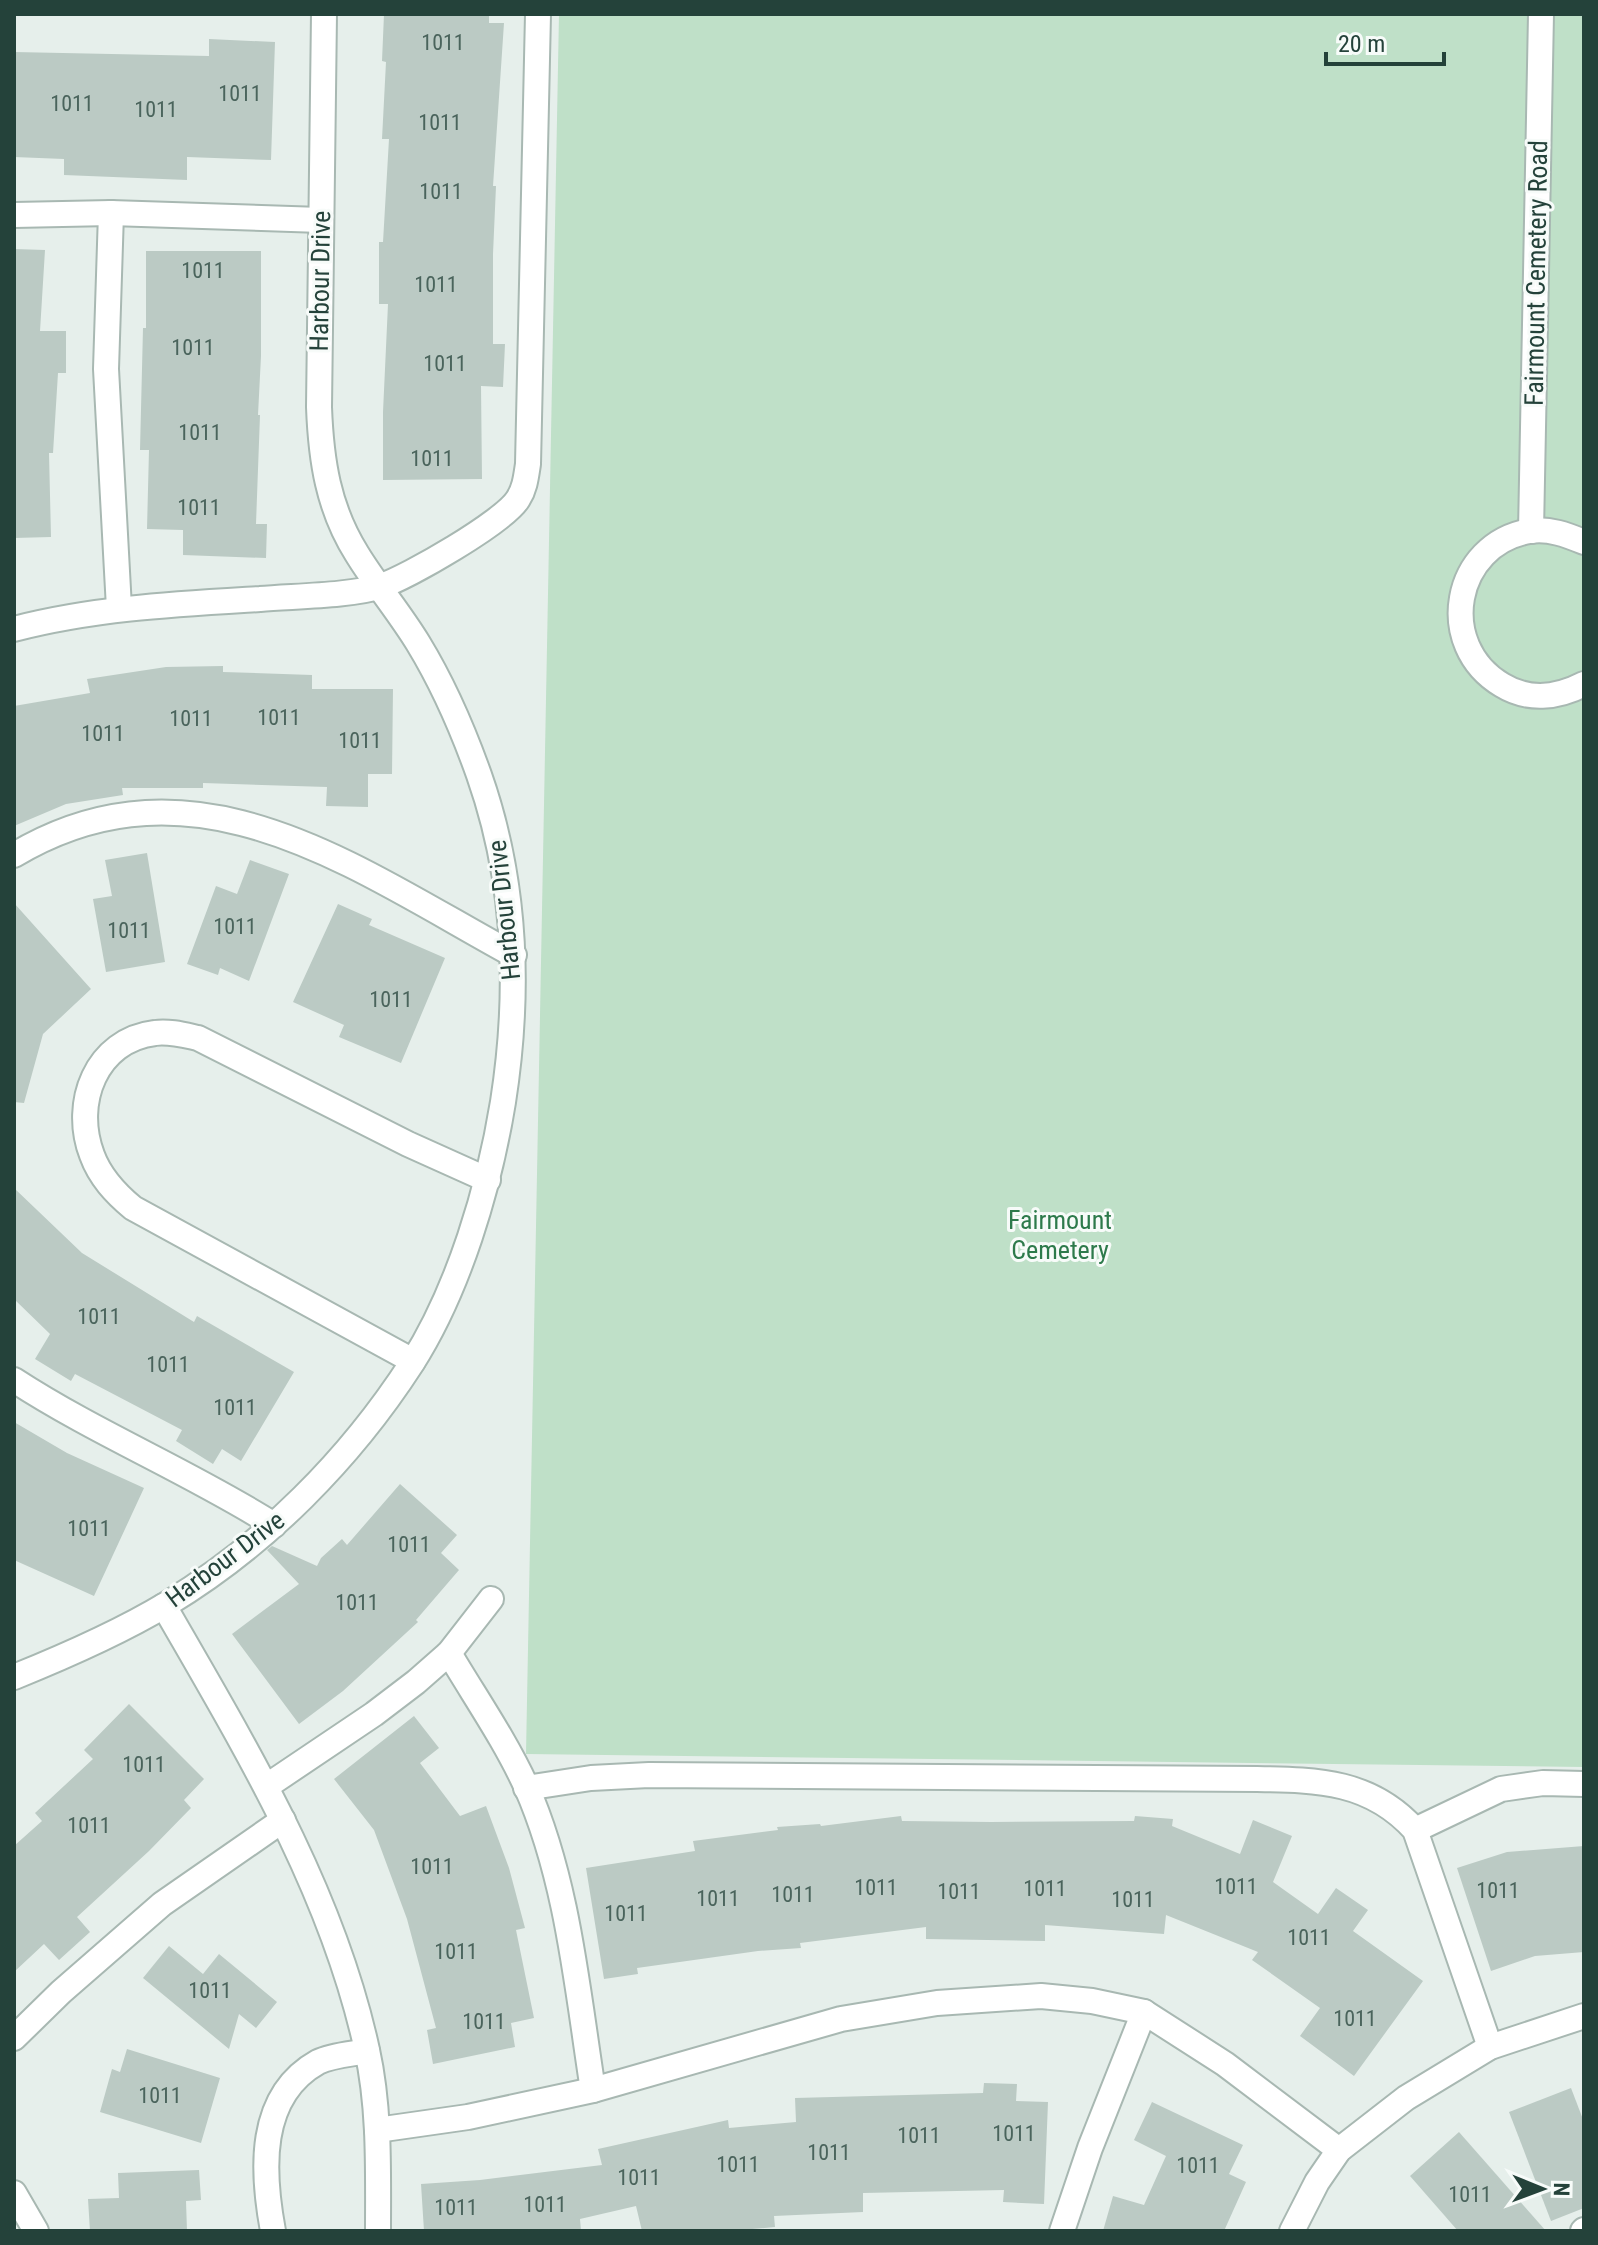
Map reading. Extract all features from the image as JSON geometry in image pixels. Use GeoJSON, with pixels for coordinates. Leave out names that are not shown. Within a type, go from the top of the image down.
{"type":"FeatureCollection","features":[{"type":"Feature","properties":{"kind":"street","name":"Harbour Drive"},"geometry":{"type":"LineString","coordinates":[[14,1677],[164,1606],[231,1560],[274,1525],[352,1443],[413,1361],[452,1281],[488,1180],[509,1057],[514,955],[493,819],[467,741],[421,648],[354,551],[338,518],[322,462],[319,407],[324,14]]}},
{"type":"Feature","properties":{"kind":"street"},"geometry":{"type":"LineString","coordinates":[[14,629],[119,608],[378,587],[436,559],[505,513],[517,501],[525,483],[528,464],[538,14]]}},
{"type":"Feature","properties":{"kind":"street","name":"Fairmount Cemetery Road"},"geometry":{"type":"LineString","coordinates":[[1531,531],[1541,14]]}},
{"type":"Feature","properties":{"kind":"street"},"geometry":{"type":"LineString","coordinates":[[14,215],[111,213],[321,220]]}},
{"type":"Feature","properties":{"kind":"street"},"geometry":{"type":"LineString","coordinates":[[111,213],[106,369],[119,608]]}},
{"type":"Feature","properties":{"kind":"street"},"geometry":{"type":"LineString","coordinates":[[1584,542],[1558,532],[1531,531],[1504,540],[1482,557],[1466,581],[1459,609],[1462,634],[1472,658],[1489,677],[1511,690],[1538,696],[1566,693],[1584,684]]}},
{"type":"Feature","properties":{"kind":"street"},"geometry":{"type":"LineString","coordinates":[[14,855],[40,839],[73,828],[138,814],[170,812],[238,821],[277,832],[323,851],[514,955]]}},
{"type":"Feature","properties":{"kind":"street"},"geometry":{"type":"LineString","coordinates":[[413,1361],[133,1208],[101,1174],[92,1154],[85,1115],[86,1097],[102,1061],[119,1046],[155,1033],[177,1033],[218,1047],[408,1144],[488,1180]]}},
{"type":"Feature","properties":{"kind":"street"},"geometry":{"type":"LineString","coordinates":[[14,1380],[86,1423],[227,1495],[274,1525]]}},
{"type":"Feature","properties":{"kind":"street"},"geometry":{"type":"LineString","coordinates":[[267,1786],[374,1714],[449,1653],[491,1599]]}},
{"type":"Feature","properties":{"kind":"street"},"geometry":{"type":"LineString","coordinates":[[164,1606],[267,1786],[327,1922],[367,2051],[377,2130],[378,2231]]}},
{"type":"Feature","properties":{"kind":"street"},"geometry":{"type":"LineString","coordinates":[[449,1653],[514,1762],[554,1866],[572,1952],[593,2090]]}},
{"type":"Feature","properties":{"kind":"street"},"geometry":{"type":"LineString","coordinates":[[526,1788],[602,1777],[649,1775],[1301,1780],[1331,1783],[1365,1793],[1393,1808],[1415,1830],[1490,2047]]}},
{"type":"Feature","properties":{"kind":"street"},"geometry":{"type":"LineString","coordinates":[[1415,1830],[1501,1789],[1543,1783],[1584,1784]]}},
{"type":"Feature","properties":{"kind":"street"},"geometry":{"type":"LineString","coordinates":[[14,2038],[61,1992],[162,1904],[283,1820]]}},
{"type":"Feature","properties":{"kind":"street"},"geometry":{"type":"LineString","coordinates":[[377,2130],[493,2112],[593,2090],[820,2024],[921,2005],[1041,1996],[1092,2001],[1144,2012],[1225,2064],[1339,2150]]}},
{"type":"Feature","properties":{"kind":"street"},"geometry":{"type":"LineString","coordinates":[[1062,2231],[1090,2148],[1144,2012]]}},
{"type":"Feature","properties":{"kind":"street"},"geometry":{"type":"LineString","coordinates":[[1292,2231],[1317,2182],[1339,2150],[1413,2093],[1490,2047],[1584,2016]]}},
{"type":"Feature","properties":{"kind":"street"},"geometry":{"type":"LineString","coordinates":[[273,2231],[265,2190],[267,2144],[274,2109],[293,2080],[320,2061],[367,2051]]}},
{"type":"Feature","properties":{"kind":"street"},"geometry":{"type":"LineString","coordinates":[[14,2193],[36,2231]]}},
{"type":"Feature","properties":{"kind":"green space","name":"Fairmount Cemetery"},"geometry":{"type":"Polygon","coordinates":[[[559,14],[1584,14],[1584,1767],[526,1754],[559,14]]]}},
{"type":"Feature","properties":{"kind":"building"},"geometry":{"type":"Polygon","coordinates":[[[384,14],[489,14],[489,23],[504,23],[493,186],[496,186],[493,344],[505,344],[503,387],[481,386],[482,479],[383,480],[388,304],[379,304],[379,242],[383,242],[389,139],[382,139],[386,62],[382,61],[384,14]]]}},
{"type":"Feature","properties":{"kind":"building"},"geometry":{"type":"Polygon","coordinates":[[[209,39],[275,42],[271,160],[187,157],[187,180],[64,175],[64,159],[14,157],[14,52],[209,56],[209,39]]]}},
{"type":"Feature","properties":{"kind":"building"},"geometry":{"type":"Polygon","coordinates":[[[14,249],[45,250],[40,331],[66,331],[66,373],[58,373],[53,453],[49,453],[51,537],[14,538],[14,249]]]}},
{"type":"Feature","properties":{"kind":"building"},"geometry":{"type":"Polygon","coordinates":[[[146,251],[261,251],[256,524],[267,524],[266,558],[183,555],[183,530],[147,529],[149,450],[140,450],[146,251]]]}},
{"type":"Feature","properties":{"kind":"building"},"geometry":{"type":"Polygon","coordinates":[[[223,666],[223,672],[312,675],[312,689],[393,689],[392,774],[368,774],[368,807],[326,806],[327,787],[203,783],[203,788],[122,788],[123,795],[66,804],[14,826],[14,706],[90,693],[87,679],[166,667],[223,666]]]}},
{"type":"Feature","properties":{"kind":"building"},"geometry":{"type":"Polygon","coordinates":[[[147,853],[165,962],[106,972],[93,899],[112,896],[105,860],[147,853]]]}},
{"type":"Feature","properties":{"kind":"building"},"geometry":{"type":"Polygon","coordinates":[[[250,860],[289,874],[249,981],[220,968],[218,975],[187,964],[216,886],[237,894],[250,860]]]}},
{"type":"Feature","properties":{"kind":"building"},"geometry":{"type":"Polygon","coordinates":[[[14,903],[91,989],[43,1034],[24,1103],[14,1102],[14,903]]]}},
{"type":"Feature","properties":{"kind":"building"},"geometry":{"type":"Polygon","coordinates":[[[338,904],[372,919],[369,925],[445,958],[401,1063],[339,1037],[344,1025],[293,1002],[338,904]]]}},
{"type":"Feature","properties":{"kind":"building"},"geometry":{"type":"Polygon","coordinates":[[[14,1188],[82,1253],[194,1322],[197,1316],[294,1372],[241,1461],[222,1449],[213,1464],[176,1441],[182,1430],[75,1374],[71,1381],[35,1359],[50,1334],[14,1299],[14,1188]]]}},
{"type":"Feature","properties":{"kind":"building"},"geometry":{"type":"Polygon","coordinates":[[[14,1422],[67,1453],[144,1488],[94,1596],[14,1560],[14,1422]]]}},
{"type":"Feature","properties":{"kind":"building"},"geometry":{"type":"Polygon","coordinates":[[[400,1484],[457,1535],[441,1553],[459,1570],[416,1620],[418,1622],[343,1691],[299,1724],[232,1634],[299,1584],[267,1550],[272,1546],[317,1566],[321,1558],[342,1539],[347,1545],[400,1484]]]}},
{"type":"Feature","properties":{"kind":"building"},"geometry":{"type":"Polygon","coordinates":[[[129,1704],[204,1779],[184,1800],[191,1808],[77,1917],[90,1932],[59,1960],[44,1944],[14,1972],[14,1846],[42,1821],[35,1813],[93,1759],[84,1750],[129,1704]]]}},
{"type":"Feature","properties":{"kind":"building"},"geometry":{"type":"Polygon","coordinates":[[[414,1716],[439,1748],[420,1763],[460,1816],[486,1806],[509,1868],[525,1928],[516,1930],[534,2018],[511,2023],[515,2047],[433,2064],[427,2030],[436,2028],[407,1919],[374,1830],[334,1779],[414,1716]]]}},
{"type":"Feature","properties":{"kind":"building"},"geometry":{"type":"Polygon","coordinates":[[[901,1816],[902,1821],[991,1822],[1134,1821],[1135,1816],[1173,1819],[1172,1826],[1240,1854],[1253,1820],[1292,1836],[1273,1882],[1318,1914],[1336,1888],[1368,1910],[1353,1931],[1423,1981],[1354,2076],[1300,2036],[1320,2008],[1252,1960],[1258,1952],[1166,1915],[1164,1934],[1045,1925],[1045,1941],[926,1939],[926,1927],[800,1943],[801,1948],[637,1968],[638,1974],[604,1979],[586,1868],[695,1851],[693,1841],[778,1830],[777,1827],[821,1826],[901,1816]]]}},
{"type":"Feature","properties":{"kind":"building"},"geometry":{"type":"Polygon","coordinates":[[[1584,1846],[1584,1952],[1535,1956],[1491,1971],[1457,1868],[1507,1852],[1584,1846]]]}},
{"type":"Feature","properties":{"kind":"building"},"geometry":{"type":"Polygon","coordinates":[[[169,1946],[203,1974],[219,1954],[277,2002],[256,2028],[239,2014],[229,2049],[143,1978],[169,1946]]]}},
{"type":"Feature","properties":{"kind":"building"},"geometry":{"type":"Polygon","coordinates":[[[127,2049],[220,2078],[201,2143],[100,2112],[112,2069],[120,2072],[127,2049]]]}},
{"type":"Feature","properties":{"kind":"building"},"geometry":{"type":"Polygon","coordinates":[[[984,2083],[1017,2084],[1016,2101],[1048,2102],[1044,2204],[1003,2202],[1004,2190],[863,2193],[863,2212],[774,2216],[775,2227],[729,2231],[642,2231],[636,2206],[580,2219],[581,2231],[424,2231],[421,2184],[602,2165],[598,2149],[728,2120],[729,2128],[796,2122],[795,2098],[983,2093],[984,2083]]]}},
{"type":"Feature","properties":{"kind":"building"},"geometry":{"type":"Polygon","coordinates":[[[1571,2088],[1584,2122],[1584,2208],[1551,2221],[1509,2112],[1571,2088]]]}},
{"type":"Feature","properties":{"kind":"building"},"geometry":{"type":"Polygon","coordinates":[[[1152,2102],[1243,2145],[1229,2174],[1246,2182],[1224,2231],[1103,2231],[1113,2196],[1144,2205],[1166,2156],[1134,2140],[1152,2102]]]}},
{"type":"Feature","properties":{"kind":"building"},"geometry":{"type":"Polygon","coordinates":[[[1459,2132],[1546,2231],[1458,2231],[1410,2176],[1459,2132]]]}},
{"type":"Feature","properties":{"kind":"building"},"geometry":{"type":"Polygon","coordinates":[[[199,2170],[201,2200],[186,2201],[187,2231],[90,2231],[88,2199],[119,2198],[118,2173],[199,2170]]]}}]}
